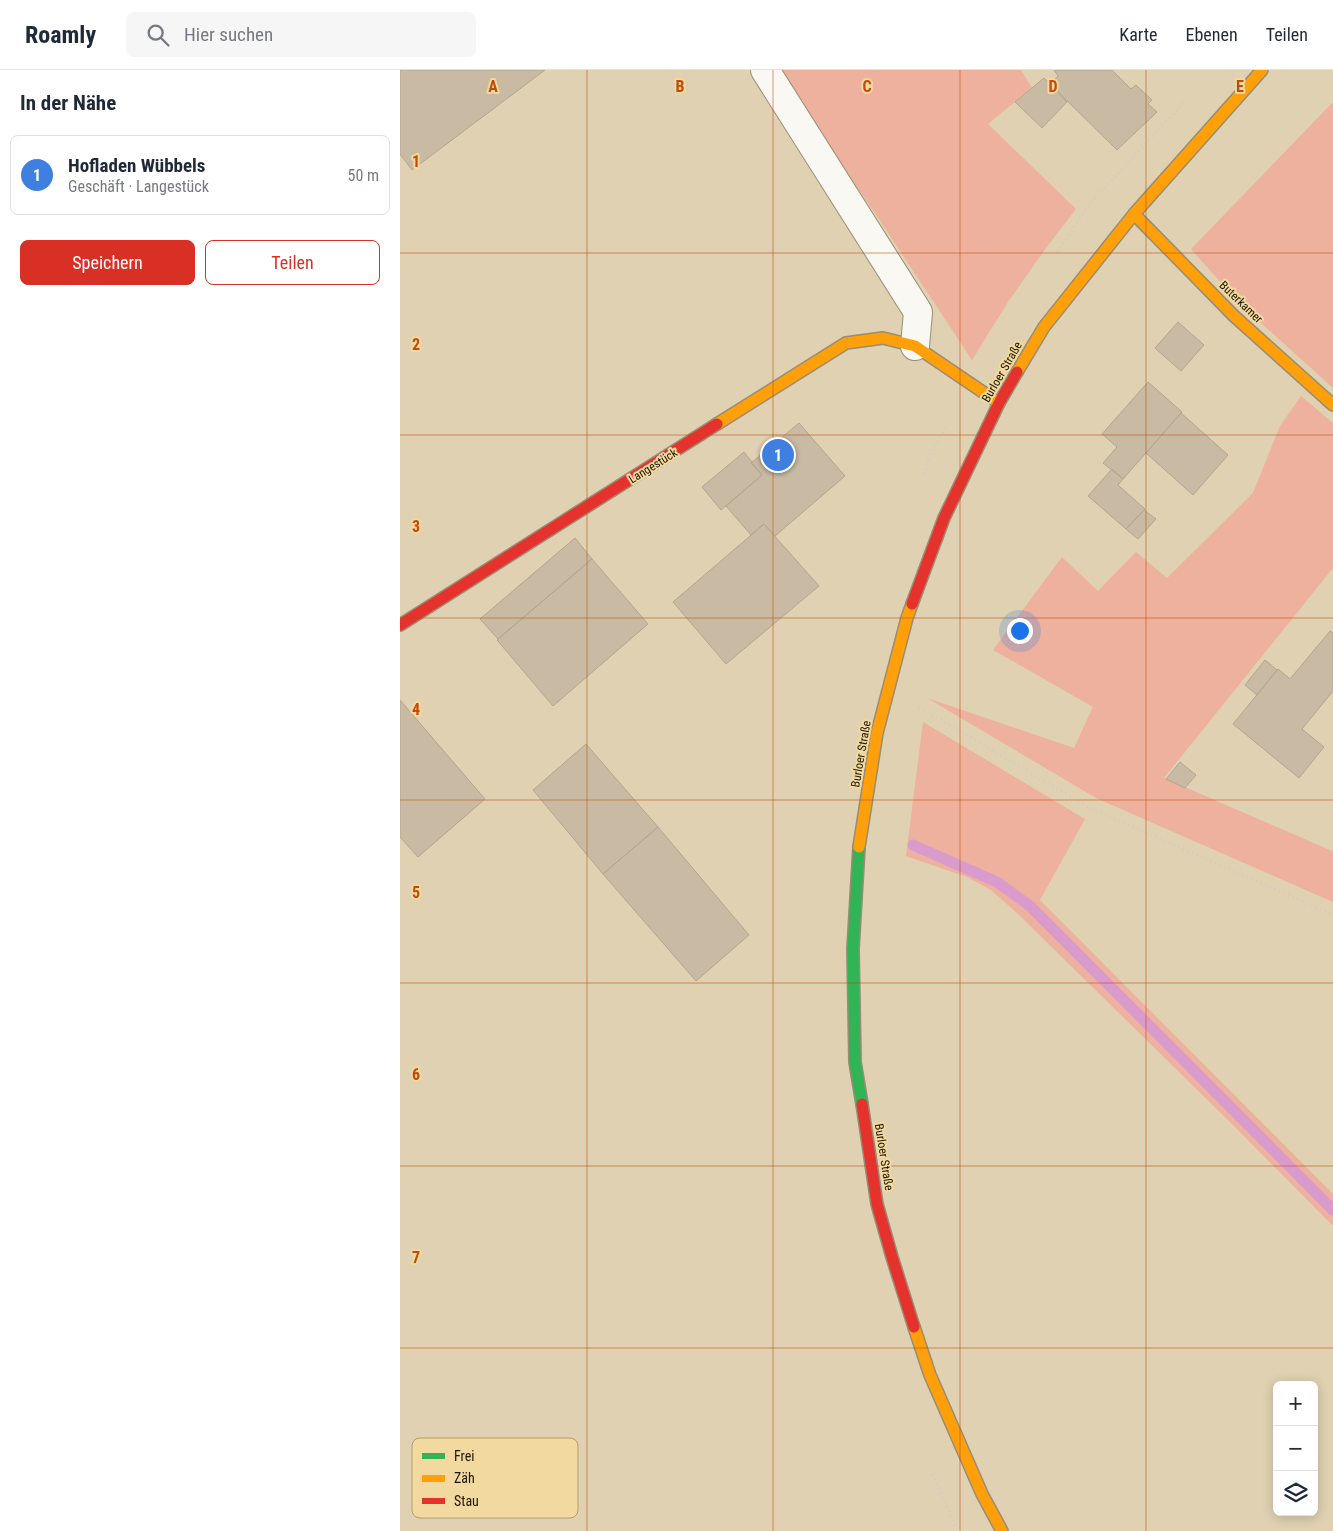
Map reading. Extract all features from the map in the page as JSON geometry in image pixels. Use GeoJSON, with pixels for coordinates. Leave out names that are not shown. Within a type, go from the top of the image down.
{"type":"FeatureCollection","features":[{"type":"Feature","properties":{"kind":"main road","name":"Burloer Straße"},"geometry":{"type":"LineString","coordinates":[[1002,1531],[982,1494],[930,1375],[892,1257],[878,1204],[855,1062],[853,949],[859,846],[877,733],[908,618],[944,518],[999,403],[1044,327],[1134,214],[1262,70]]}},
{"type":"Feature","properties":{"kind":"main road","name":"Buterkamer"},"geometry":{"type":"LineString","coordinates":[[1134,214],[1234,316],[1333,405]]}},
{"type":"Feature","properties":{"kind":"main road","name":"Langestück"},"geometry":{"type":"LineString","coordinates":[[400,625],[846,343],[883,338],[915,346],[999,403]]}},
{"type":"Feature","properties":{"kind":"street"},"geometry":{"type":"LineString","coordinates":[[764,70],[918,312],[915,346]]}},
{"type":"Feature","properties":{"kind":"path"},"geometry":{"type":"LineString","coordinates":[[1051,259],[1090,204],[1193,92]]}},
{"type":"Feature","properties":{"kind":"path"},"geometry":{"type":"LineString","coordinates":[[923,476],[932,450],[973,385]]}},
{"type":"Feature","properties":{"kind":"path"},"geometry":{"type":"LineString","coordinates":[[889,689],[1090,808],[1333,915]]}},
{"type":"Feature","properties":{"kind":"path"},"geometry":{"type":"LineString","coordinates":[[932,1474],[957,1531]]}},
{"type":"Feature","properties":{"kind":"shaded area"},"geometry":{"type":"Polygon","coordinates":[[[775,70],[1021,70],[1032,88],[988,124],[1076,209],[1008,302],[972,360],[877,216],[775,70]]]}},
{"type":"Feature","properties":{"kind":"shaded area"},"geometry":{"type":"Polygon","coordinates":[[[1333,102],[1333,388],[1240,304],[1191,249],[1333,102]]]}},
{"type":"Feature","properties":{"kind":"shaded area"},"geometry":{"type":"Polygon","coordinates":[[[1301,396],[1333,423],[1333,568],[1164,778],[1332,851],[1333,849],[1333,902],[1096,798],[927,698],[1074,748],[1093,707],[993,650],[1062,557],[1098,591],[1136,552],[1167,578],[1253,493],[1280,426],[1301,396]]]}},
{"type":"Feature","properties":{"kind":"shaded area"},"geometry":{"type":"Polygon","coordinates":[[[923,722],[1085,819],[1040,900],[1333,1194],[1333,1226],[1233,1125],[1018,914],[991,890],[967,877],[906,856],[923,722]]]}},
{"type":"Feature","properties":{"kind":"building"},"geometry":{"type":"Polygon","coordinates":[[[400,70],[545,70],[412,170],[400,154],[400,70]]]}},
{"type":"Feature","properties":{"kind":"building"},"geometry":{"type":"Polygon","coordinates":[[[1054,70],[1112,70],[1131,89],[1136,85],[1152,100],[1148,104],[1157,112],[1117,150],[1050,84],[1058,76],[1054,70]]]}},
{"type":"Feature","properties":{"kind":"building"},"geometry":{"type":"Polygon","coordinates":[[[1044,78],[1067,102],[1042,128],[1015,102],[1044,78]]]}},
{"type":"Feature","properties":{"kind":"building"},"geometry":{"type":"Polygon","coordinates":[[[1178,322],[1204,345],[1181,371],[1155,348],[1178,322]]]}},
{"type":"Feature","properties":{"kind":"building"},"geometry":{"type":"Polygon","coordinates":[[[1148,382],[1182,412],[1123,479],[1103,463],[1117,447],[1102,434],[1148,382]]]}},
{"type":"Feature","properties":{"kind":"building"},"geometry":{"type":"Polygon","coordinates":[[[1181,413],[1228,455],[1193,495],[1146,453],[1181,413]]]}},
{"type":"Feature","properties":{"kind":"building"},"geometry":{"type":"Polygon","coordinates":[[[799,423],[845,476],[775,536],[764,524],[751,535],[726,506],[762,475],[751,463],[799,423]]]}},
{"type":"Feature","properties":{"kind":"building"},"geometry":{"type":"Polygon","coordinates":[[[744,452],[762,475],[721,510],[702,487],[744,452]]]}},
{"type":"Feature","properties":{"kind":"building"},"geometry":{"type":"Polygon","coordinates":[[[1112,469],[1123,479],[1118,485],[1145,509],[1126,529],[1088,496],[1112,469]]]}},
{"type":"Feature","properties":{"kind":"building"},"geometry":{"type":"Polygon","coordinates":[[[1144,510],[1156,519],[1138,539],[1126,529],[1144,510]]]}},
{"type":"Feature","properties":{"kind":"building"},"geometry":{"type":"Polygon","coordinates":[[[764,524],[819,586],[726,664],[673,602],[764,524]]]}},
{"type":"Feature","properties":{"kind":"building"},"geometry":{"type":"Polygon","coordinates":[[[575,538],[592,559],[498,639],[480,619],[575,538]]]}},
{"type":"Feature","properties":{"kind":"building"},"geometry":{"type":"Polygon","coordinates":[[[592,559],[648,624],[553,706],[497,640],[592,559]]]}},
{"type":"Feature","properties":{"kind":"building"},"geometry":{"type":"Polygon","coordinates":[[[1330,631],[1333,633],[1333,691],[1302,729],[1324,747],[1299,778],[1233,724],[1278,669],[1290,679],[1330,631]]]}},
{"type":"Feature","properties":{"kind":"building"},"geometry":{"type":"Polygon","coordinates":[[[1265,660],[1277,670],[1257,695],[1245,685],[1265,660]]]}},
{"type":"Feature","properties":{"kind":"building"},"geometry":{"type":"Polygon","coordinates":[[[400,700],[485,799],[418,857],[400,837],[400,700]]]}},
{"type":"Feature","properties":{"kind":"building"},"geometry":{"type":"Polygon","coordinates":[[[586,744],[658,827],[603,874],[533,790],[586,744]]]}},
{"type":"Feature","properties":{"kind":"building"},"geometry":{"type":"Polygon","coordinates":[[[1180,762],[1196,775],[1185,788],[1166,779],[1180,762]]]}},
{"type":"Feature","properties":{"kind":"building"},"geometry":{"type":"Polygon","coordinates":[[[658,827],[749,935],[696,981],[603,874],[658,827]]]}},
{"type":"Feature","properties":{"kind":"waterway"},"geometry":{"type":"LineString","coordinates":[[913,845],[997,882],[1030,906],[1333,1210]]}},
{"type":"Feature","properties":{"kind":"traffic: fast"},"geometry":{"type":"LineString","coordinates":[[859,847],[853,949],[855,1062],[862,1104]]}},
{"type":"Feature","properties":{"kind":"traffic: slow"},"geometry":{"type":"LineString","coordinates":[[1017,372],[1044,327],[1134,214],[1262,70]]}},
{"type":"Feature","properties":{"kind":"traffic: slow"},"geometry":{"type":"LineString","coordinates":[[1134,214],[1234,316],[1333,405]]}},
{"type":"Feature","properties":{"kind":"traffic: slow"},"geometry":{"type":"LineString","coordinates":[[717,424],[846,343],[883,338],[915,346],[999,403]]}},
{"type":"Feature","properties":{"kind":"traffic: slow"},"geometry":{"type":"LineString","coordinates":[[859,847],[877,733],[912,604]]}},
{"type":"Feature","properties":{"kind":"traffic: slow"},"geometry":{"type":"LineString","coordinates":[[914,1327],[930,1375],[982,1494],[1002,1531]]}},
{"type":"Feature","properties":{"kind":"traffic: jam"},"geometry":{"type":"LineString","coordinates":[[912,604],[944,518],[999,403],[1017,372]]}},
{"type":"Feature","properties":{"kind":"traffic: jam"},"geometry":{"type":"LineString","coordinates":[[400,625],[717,424]]}},
{"type":"Feature","properties":{"kind":"traffic: jam"},"geometry":{"type":"LineString","coordinates":[[862,1104],[877,1204],[914,1327]]}},
{"type":"Feature","properties":{"kind":"place","name":"Hofladen Wübbels"},"geometry":{"type":"Point","coordinates":[778,455]}}]}
